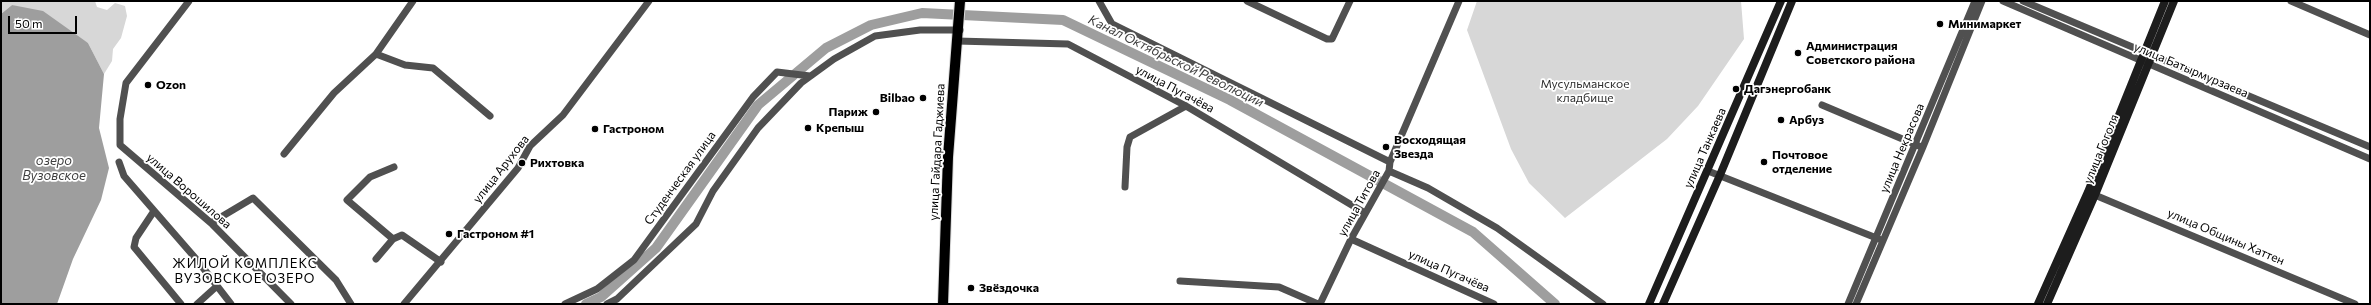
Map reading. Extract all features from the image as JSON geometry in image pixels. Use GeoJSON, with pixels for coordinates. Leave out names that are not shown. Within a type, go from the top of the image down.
{"type":"FeatureCollection","features":[{"type":"Feature","properties":{"kind":"main road","name":"улица Гайдара Гаджиева"},"geometry":{"type":"LineString","coordinates":[[945,304],[951,157],[961,1]]}},
{"type":"Feature","properties":{"kind":"street","name":"улица Ворошилова"},"geometry":{"type":"LineString","coordinates":[[189,1],[129,77],[123,88],[120,145],[211,223],[291,304]]}},
{"type":"Feature","properties":{"kind":"street"},"geometry":{"type":"LineString","coordinates":[[284,154],[334,93],[376,54],[413,1]]}},
{"type":"Feature","properties":{"kind":"street","name":"улица Арухова"},"geometry":{"type":"LineString","coordinates":[[404,304],[414,295],[518,168],[530,146],[564,115],[649,1]]}},
{"type":"Feature","properties":{"kind":"street"},"geometry":{"type":"LineString","coordinates":[[1099,1],[1112,24],[1390,162]]}},
{"type":"Feature","properties":{"kind":"street"},"geometry":{"type":"LineString","coordinates":[[1247,1],[1327,39],[1332,39],[1350,1]]}},
{"type":"Feature","properties":{"kind":"street","name":"улица Титова"},"geometry":{"type":"LineString","coordinates":[[1319,304],[1351,239],[1380,190],[1389,171],[1390,162],[1459,1]]}},
{"type":"Feature","properties":{"kind":"street","name":"улица Танкаева"},"geometry":{"type":"LineString","coordinates":[[1649,304],[1781,1]]}},
{"type":"Feature","properties":{"kind":"street","name":"улица Танкаева"},"geometry":{"type":"LineString","coordinates":[[1663,304],[1720,175],[1792,1]]}},
{"type":"Feature","properties":{"kind":"street","name":"улица Некрасова"},"geometry":{"type":"LineString","coordinates":[[1848,304],[1975,1]]}},
{"type":"Feature","properties":{"kind":"street","name":"улица Некрасова"},"geometry":{"type":"LineString","coordinates":[[1856,304],[1923,147],[1982,1]]}},
{"type":"Feature","properties":{"kind":"street","name":"улица Батырмурзаева"},"geometry":{"type":"LineString","coordinates":[[2003,1],[2370,160]]}},
{"type":"Feature","properties":{"kind":"street","name":"улица Батырмурзаева"},"geometry":{"type":"LineString","coordinates":[[2023,1],[2370,147]]}},
{"type":"Feature","properties":{"kind":"street","name":"улица Гоголя"},"geometry":{"type":"LineString","coordinates":[[2038,304],[2091,194],[2149,65],[2149,54],[2165,1]]}},
{"type":"Feature","properties":{"kind":"street","name":"улица Гоголя"},"geometry":{"type":"LineString","coordinates":[[2046,304],[2091,194],[2140,61],[2149,54],[2174,1]]}},
{"type":"Feature","properties":{"kind":"street"},"geometry":{"type":"LineString","coordinates":[[2291,1],[2370,35]]}},
{"type":"Feature","properties":{"kind":"street"},"geometry":{"type":"LineString","coordinates":[[607,304],[628,288],[696,224],[713,191],[758,128],[801,83],[834,59],[875,36],[920,30],[958,30]]}},
{"type":"Feature","properties":{"kind":"street","name":"улица Пугачёва"},"geometry":{"type":"LineString","coordinates":[[959,41],[1068,44],[1186,106],[1365,213]]}},
{"type":"Feature","properties":{"kind":"street"},"geometry":{"type":"LineString","coordinates":[[376,54],[405,65],[433,68],[490,116]]}},
{"type":"Feature","properties":{"kind":"street","name":"Студенческая улица"},"geometry":{"type":"LineString","coordinates":[[565,304],[597,289],[634,260],[752,97],[777,72],[810,76]]}},
{"type":"Feature","properties":{"kind":"street"},"geometry":{"type":"LineString","coordinates":[[1822,105],[1915,145],[1923,147]]}},
{"type":"Feature","properties":{"kind":"street"},"geometry":{"type":"LineString","coordinates":[[1125,187],[1127,147],[1130,137],[1186,106]]}},
{"type":"Feature","properties":{"kind":"street"},"geometry":{"type":"LineString","coordinates":[[119,162],[124,176],[231,304]]}},
{"type":"Feature","properties":{"kind":"street"},"geometry":{"type":"LineString","coordinates":[[393,239],[347,200],[370,177],[394,167]]}},
{"type":"Feature","properties":{"kind":"street"},"geometry":{"type":"LineString","coordinates":[[1389,171],[1428,188],[1496,228],[1603,304]]}},
{"type":"Feature","properties":{"kind":"street"},"geometry":{"type":"LineString","coordinates":[[1708,171],[1884,240]]}},
{"type":"Feature","properties":{"kind":"street","name":"улица Общины Хаттен"},"geometry":{"type":"LineString","coordinates":[[2091,194],[2355,304]]}},
{"type":"Feature","properties":{"kind":"street"},"geometry":{"type":"LineString","coordinates":[[211,223],[253,198],[336,280],[350,304]]}},
{"type":"Feature","properties":{"kind":"street"},"geometry":{"type":"LineString","coordinates":[[154,211],[136,238],[134,247],[181,304]]}},
{"type":"Feature","properties":{"kind":"street"},"geometry":{"type":"LineString","coordinates":[[376,259],[393,239],[402,235],[440,262]]}},
{"type":"Feature","properties":{"kind":"street","name":"улица Пугачёва"},"geometry":{"type":"LineString","coordinates":[[1351,239],[1494,304]]}},
{"type":"Feature","properties":{"kind":"street"},"geometry":{"type":"LineString","coordinates":[[1180,281],[1279,287],[1319,304]]}},
{"type":"Feature","properties":{"kind":"street"},"geometry":{"type":"LineString","coordinates":[[197,304],[217,286]]}},
{"type":"Feature","properties":{"kind":"green space"},"geometry":{"type":"Polygon","coordinates":[[[1,1],[95,1],[97,7],[107,10],[115,3],[125,6],[127,16],[121,38],[113,49],[112,61],[104,74],[88,43],[12,5],[1,14],[1,1]]]}},
{"type":"Feature","properties":{"kind":"green space","name":"Мусульманское кладбище"},"geometry":{"type":"Polygon","coordinates":[[[1477,1],[1741,1],[1744,39],[1698,106],[1667,139],[1565,218],[1529,183],[1511,149],[1467,30],[1477,1]]]}},
{"type":"Feature","properties":{"kind":"water","name":"озеро Вузовское"},"geometry":{"type":"Polygon","coordinates":[[[12,5],[43,11],[88,43],[104,74],[99,128],[109,168],[101,200],[73,259],[57,304],[1,304],[1,14],[12,5]]]}},
{"type":"Feature","properties":{"kind":"waterway","name":"Канал Октябрьской Революции"},"geometry":{"type":"LineString","coordinates":[[586,304],[601,297],[656,248],[758,105],[826,48],[871,25],[922,13],[1063,20],[1230,100],[1473,232],[1555,304]]}},
{"type":"Feature","properties":{"kind":"place","name":"Минимаркет"},"geometry":{"type":"Point","coordinates":[1940,24]}},
{"type":"Feature","properties":{"kind":"place","name":"Администрация Советского района"},"geometry":{"type":"Point","coordinates":[1798,53]}},
{"type":"Feature","properties":{"kind":"place","name":"Ozon"},"geometry":{"type":"Point","coordinates":[148,85]}},
{"type":"Feature","properties":{"kind":"place","name":"Дагэнергобанк"},"geometry":{"type":"Point","coordinates":[1736,89]}},
{"type":"Feature","properties":{"kind":"place","name":"Bilbao"},"geometry":{"type":"Point","coordinates":[923,98]}},
{"type":"Feature","properties":{"kind":"place","name":"Париж"},"geometry":{"type":"Point","coordinates":[876,112]}},
{"type":"Feature","properties":{"kind":"place","name":"Арбуз"},"geometry":{"type":"Point","coordinates":[1781,120]}},
{"type":"Feature","properties":{"kind":"place","name":"Крепыш"},"geometry":{"type":"Point","coordinates":[808,128]}},
{"type":"Feature","properties":{"kind":"place","name":"Гастроном"},"geometry":{"type":"Point","coordinates":[595,129]}},
{"type":"Feature","properties":{"kind":"place","name":"Восходящая Звезда"},"geometry":{"type":"Point","coordinates":[1386,147]}},
{"type":"Feature","properties":{"kind":"place","name":"Почтовое отделение"},"geometry":{"type":"Point","coordinates":[1764,162]}},
{"type":"Feature","properties":{"kind":"place","name":"Рихтовка"},"geometry":{"type":"Point","coordinates":[522,163]}},
{"type":"Feature","properties":{"kind":"place","name":"Гастроном #1"},"geometry":{"type":"Point","coordinates":[449,234]}},
{"type":"Feature","properties":{"kind":"place","name":"Звёздочка"},"geometry":{"type":"Point","coordinates":[971,288]}},
{"type":"Feature","properties":{"kind":"district","name":"ЖИЛОЙ КОМПЛЕКС ВУЗОВСКОЕ ОЗЕРО"},"geometry":{"type":"Point","coordinates":[245,272]}}]}
